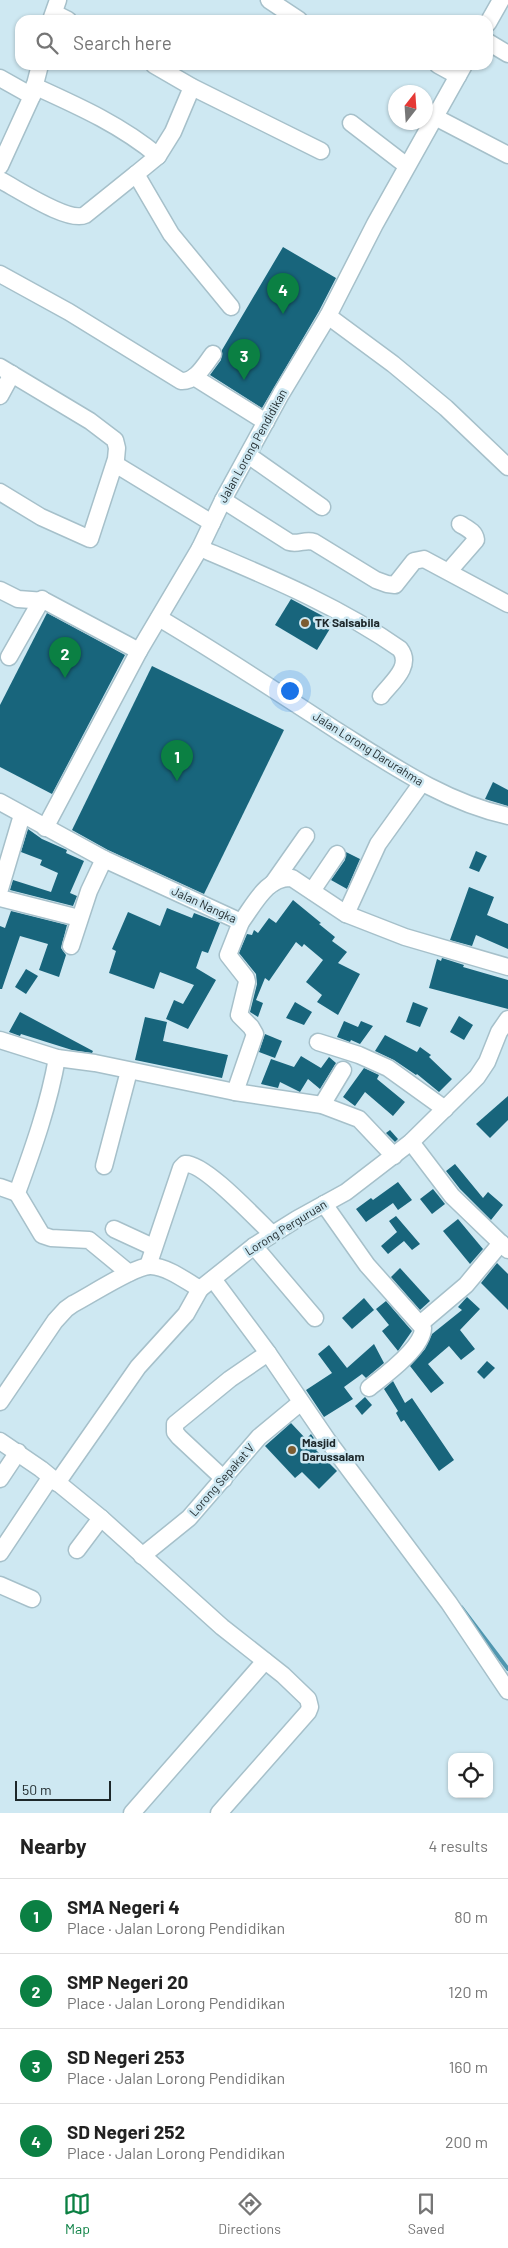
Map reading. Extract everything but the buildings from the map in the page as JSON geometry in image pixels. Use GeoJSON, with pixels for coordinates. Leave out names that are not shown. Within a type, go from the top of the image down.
{"type":"FeatureCollection","features":[{"type":"Feature","properties":{"kind":"street"},"geometry":{"type":"LineString","coordinates":[[268,0],[291,15]]}},
{"type":"Feature","properties":{"kind":"street"},"geometry":{"type":"LineString","coordinates":[[493,15],[502,0]]}},
{"type":"Feature","properties":{"kind":"street"},"geometry":{"type":"LineString","coordinates":[[493,45],[508,54]]}},
{"type":"Feature","properties":{"kind":"street"},"geometry":{"type":"LineString","coordinates":[[0,166],[33,91],[39,70]]}},
{"type":"Feature","properties":{"kind":"street"},"geometry":{"type":"LineString","coordinates":[[163,70],[192,87],[321,152]]}},
{"type":"Feature","properties":{"kind":"street","name":"Jalan Lorong Pendidikan"},"geometry":{"type":"LineString","coordinates":[[45,828],[140,651],[200,548],[223,500],[328,316],[375,224],[461,71]]}},
{"type":"Feature","properties":{"kind":"street"},"geometry":{"type":"LineString","coordinates":[[0,78],[114,124],[136,137],[158,156]]}},
{"type":"Feature","properties":{"kind":"street"},"geometry":{"type":"LineString","coordinates":[[0,180],[61,213],[78,217],[85,215],[158,156],[173,132],[192,87]]}},
{"type":"Feature","properties":{"kind":"street"},"geometry":{"type":"LineString","coordinates":[[435,117],[508,155]]}},
{"type":"Feature","properties":{"kind":"street"},"geometry":{"type":"LineString","coordinates":[[350,123],[407,166]]}},
{"type":"Feature","properties":{"kind":"street"},"geometry":{"type":"LineString","coordinates":[[136,174],[171,234],[230,307]]}},
{"type":"Feature","properties":{"kind":"street"},"geometry":{"type":"LineString","coordinates":[[0,274],[69,312],[177,378],[186,381],[194,377],[213,354]]}},
{"type":"Feature","properties":{"kind":"street"},"geometry":{"type":"LineString","coordinates":[[328,316],[393,364],[446,408],[508,467]]}},
{"type":"Feature","properties":{"kind":"street"},"geometry":{"type":"LineString","coordinates":[[0,396],[6,370],[113,437],[118,448],[115,464],[90,539],[41,517],[0,492]]}},
{"type":"Feature","properties":{"kind":"street"},"geometry":{"type":"LineString","coordinates":[[194,377],[266,422]]}},
{"type":"Feature","properties":{"kind":"street"},"geometry":{"type":"LineString","coordinates":[[248,455],[322,507]]}},
{"type":"Feature","properties":{"kind":"street"},"geometry":{"type":"LineString","coordinates":[[115,464],[212,523]]}},
{"type":"Feature","properties":{"kind":"street"},"geometry":{"type":"LineString","coordinates":[[223,500],[289,542],[298,544],[309,540],[314,542],[368,576],[387,584],[397,583],[414,561],[420,559],[430,561],[508,604]]}},
{"type":"Feature","properties":{"kind":"street"},"geometry":{"type":"LineString","coordinates":[[449,571],[476,540],[476,536],[460,524]]}},
{"type":"Feature","properties":{"kind":"street"},"geometry":{"type":"LineString","coordinates":[[200,548],[266,576],[335,610],[400,649],[404,657],[404,666],[381,696]]}},
{"type":"Feature","properties":{"kind":"street"},"geometry":{"type":"LineString","coordinates":[[2,596],[23,600],[42,599],[140,651]]}},
{"type":"Feature","properties":{"kind":"street"},"geometry":{"type":"LineString","coordinates":[[9,657],[42,599]]}},
{"type":"Feature","properties":{"kind":"street","name":"Jalan Lorong Darurahma"},"geometry":{"type":"LineString","coordinates":[[159,618],[218,652],[422,784],[484,811],[508,816]]}},
{"type":"Feature","properties":{"kind":"street"},"geometry":{"type":"LineString","coordinates":[[346,914],[378,844],[422,784]]}},
{"type":"Feature","properties":{"kind":"street","name":"Jalan Nangka"},"geometry":{"type":"LineString","coordinates":[[0,802],[104,859],[241,922],[306,836]]}},
{"type":"Feature","properties":{"kind":"street"},"geometry":{"type":"LineString","coordinates":[[0,889],[22,815]]}},
{"type":"Feature","properties":{"kind":"street"},"geometry":{"type":"LineString","coordinates":[[312,892],[337,854]]}},
{"type":"Feature","properties":{"kind":"street"},"geometry":{"type":"LineString","coordinates":[[71,946],[80,918],[104,859]]}},
{"type":"Feature","properties":{"kind":"street"},"geometry":{"type":"LineString","coordinates":[[273,882],[284,878],[292,878],[346,914],[405,937],[508,967]]}},
{"type":"Feature","properties":{"kind":"street"},"geometry":{"type":"LineString","coordinates":[[0,898],[80,918]]}},
{"type":"Feature","properties":{"kind":"street"},"geometry":{"type":"LineString","coordinates":[[236,1092],[254,1034],[254,1030],[239,1015],[246,978],[228,955],[241,922]]}},
{"type":"Feature","properties":{"kind":"street","name":"Lorong Perguruan"},"geometry":{"type":"LineString","coordinates":[[200,1289],[254,1246],[346,1192],[411,1142],[483,1070],[508,1019]]}},
{"type":"Feature","properties":{"kind":"street"},"geometry":{"type":"LineString","coordinates":[[0,1040],[57,1058],[236,1092],[322,1105],[359,1119],[394,1156]]}},
{"type":"Feature","properties":{"kind":"street"},"geometry":{"type":"LineString","coordinates":[[318,1042],[359,1055],[388,1068],[412,1083],[445,1109]]}},
{"type":"Feature","properties":{"kind":"street"},"geometry":{"type":"LineString","coordinates":[[16,1193],[31,1154],[53,1084],[57,1058]]}},
{"type":"Feature","properties":{"kind":"street"},"geometry":{"type":"LineString","coordinates":[[322,1105],[343,1070]]}},
{"type":"Feature","properties":{"kind":"street"},"geometry":{"type":"LineString","coordinates":[[104,1166],[129,1071]]}},
{"type":"Feature","properties":{"kind":"street"},"geometry":{"type":"LineString","coordinates":[[411,1142],[452,1196],[505,1246],[466,1285],[420,1324]]}},
{"type":"Feature","properties":{"kind":"street"},"geometry":{"type":"LineString","coordinates":[[148,1266],[182,1166],[187,1164],[192,1165],[215,1180],[272,1234]]}},
{"type":"Feature","properties":{"kind":"street"},"geometry":{"type":"LineString","coordinates":[[0,1187],[16,1193],[42,1235],[51,1238],[89,1240],[129,1273]]}},
{"type":"Feature","properties":{"kind":"street"},"geometry":{"type":"LineString","coordinates":[[324,1204],[367,1265],[420,1324],[423,1330],[419,1342],[396,1366],[369,1388]]}},
{"type":"Feature","properties":{"kind":"street"},"geometry":{"type":"LineString","coordinates":[[114,1229],[153,1247]]}},
{"type":"Feature","properties":{"kind":"street"},"geometry":{"type":"LineString","coordinates":[[254,1246],[314,1318]]}},
{"type":"Feature","properties":{"kind":"street"},"geometry":{"type":"LineString","coordinates":[[0,1402],[41,1340],[66,1309],[129,1273],[148,1266],[160,1268],[200,1289],[186,1314],[138,1367],[0,1553]]}},
{"type":"Feature","properties":{"kind":"street"},"geometry":{"type":"LineString","coordinates":[[213,1279],[268,1353],[300,1403],[449,1603],[508,1691]]}},
{"type":"Feature","properties":{"kind":"street"},"geometry":{"type":"LineString","coordinates":[[224,1479],[179,1437],[175,1432],[174,1426],[188,1411],[268,1353]]}},
{"type":"Feature","properties":{"kind":"street","name":"Lorong Sepakat V"},"geometry":{"type":"LineString","coordinates":[[142,1556],[189,1518],[259,1437],[300,1403]]}},
{"type":"Feature","properties":{"kind":"street"},"geometry":{"type":"LineString","coordinates":[[0,1441],[18,1452],[101,1518],[222,1627],[265,1661],[308,1699],[310,1709],[218,1813]]}},
{"type":"Feature","properties":{"kind":"street"},"geometry":{"type":"LineString","coordinates":[[0,1479],[18,1452]]}},
{"type":"Feature","properties":{"kind":"street"},"geometry":{"type":"LineString","coordinates":[[77,1550],[101,1518]]}},
{"type":"Feature","properties":{"kind":"street"},"geometry":{"type":"LineString","coordinates":[[0,1585],[32,1599]]}},
{"type":"Feature","properties":{"kind":"street"},"geometry":{"type":"LineString","coordinates":[[132,1813],[265,1661]]}},
{"type":"Feature","properties":{"kind":"waterway"},"geometry":{"type":"LineString","coordinates":[[461,1607],[508,1669]]}},
{"type":"Feature","properties":{"kind":"place","name":"SD Negeri 252"},"geometry":{"type":"Point","coordinates":[283,314]}},
{"type":"Feature","properties":{"kind":"place","name":"SD Negeri 253"},"geometry":{"type":"Point","coordinates":[244,380]}},
{"type":"Feature","properties":{"kind":"place","name":"TK Salsabila"},"geometry":{"type":"Point","coordinates":[305,623]}},
{"type":"Feature","properties":{"kind":"place","name":"SMP Negeri 20"},"geometry":{"type":"Point","coordinates":[65,678]}},
{"type":"Feature","properties":{"kind":"place","name":"SMA Negeri 4"},"geometry":{"type":"Point","coordinates":[177,781]}},
{"type":"Feature","properties":{"kind":"place","name":"Masjid Darussalam"},"geometry":{"type":"Point","coordinates":[292,1450]}}]}
